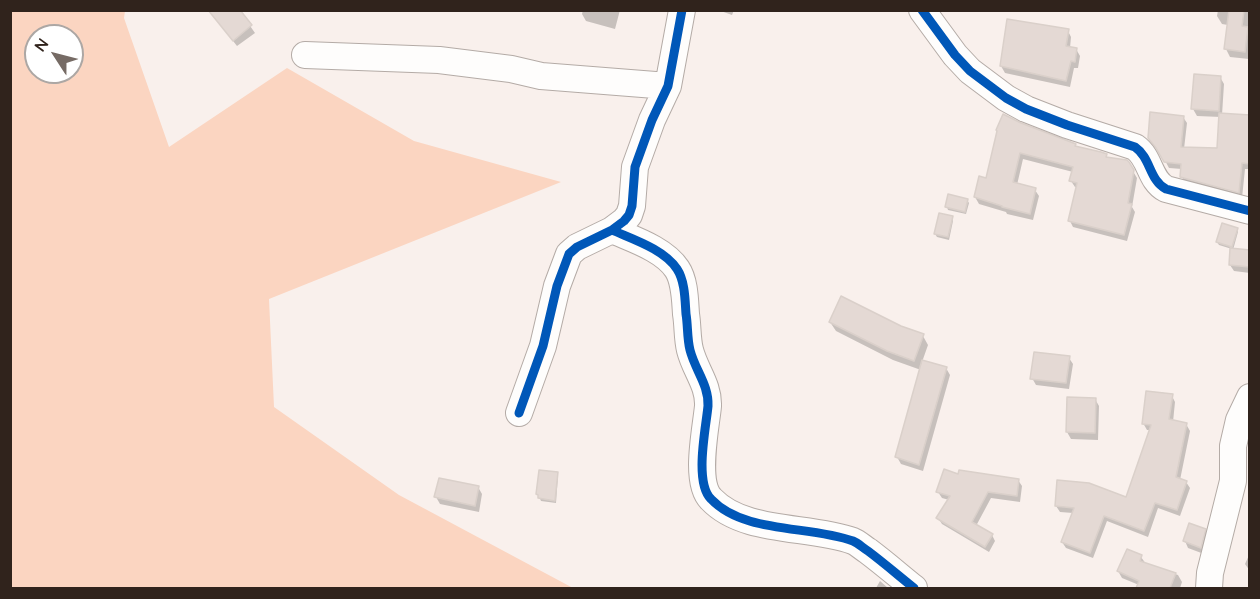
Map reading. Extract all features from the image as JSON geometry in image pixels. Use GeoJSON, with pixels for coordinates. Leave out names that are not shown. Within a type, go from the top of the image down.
{"type":"FeatureCollection","features":[{"type":"Feature","properties":{"kind":"street"},"geometry":{"type":"LineString","coordinates":[[519,413],[543,346],[557,286],[569,254],[577,247],[612,230],[629,215],[632,206],[635,167],[652,120],[668,86],[682,10]]}},
{"type":"Feature","properties":{"kind":"street"},"geometry":{"type":"LineString","coordinates":[[922,10],[955,55],[970,71],[1006,98],[1026,109],[1067,125],[1135,147],[1142,152],[1159,185],[1166,189],[1250,211]]}},
{"type":"Feature","properties":{"kind":"street"},"geometry":{"type":"LineString","coordinates":[[305,55],[439,60],[511,69],[541,76],[668,86]]}},
{"type":"Feature","properties":{"kind":"street"},"geometry":{"type":"LineString","coordinates":[[612,230],[665,256],[678,270],[682,282],[690,349],[707,390],[703,480],[709,498],[732,515],[755,523],[806,530],[854,542],[878,558],[914,588]]}},
{"type":"Feature","properties":{"kind":"street"},"geometry":{"type":"LineString","coordinates":[[1209,588],[1210,573],[1233,481],[1233,446],[1239,420],[1250,397]]}},
{"type":"Feature","properties":{"kind":"shaded area"},"geometry":{"type":"Polygon","coordinates":[[[10,11],[125,11],[124,18],[169,147],[287,68],[414,141],[561,182],[269,299],[274,407],[399,495],[573,588],[11,588],[10,11]]]}},
{"type":"Feature","properties":{"kind":"building"},"geometry":{"type":"Polygon","coordinates":[[[208,10],[240,10],[252,25],[233,41],[208,10]]]}},
{"type":"Feature","properties":{"kind":"building"},"geometry":{"type":"Polygon","coordinates":[[[1229,10],[1244,10],[1242,26],[1248,27],[1245,52],[1224,49],[1229,10]]]}},
{"type":"Feature","properties":{"kind":"building"},"geometry":{"type":"Polygon","coordinates":[[[1007,19],[1069,29],[1066,46],[1077,48],[1075,62],[1071,61],[1066,81],[1000,66],[1007,19]]]}},
{"type":"Feature","properties":{"kind":"building"},"geometry":{"type":"Polygon","coordinates":[[[1194,74],[1221,76],[1219,111],[1191,109],[1194,74]]]}},
{"type":"Feature","properties":{"kind":"building"},"geometry":{"type":"Polygon","coordinates":[[[1150,112],[1184,116],[1181,147],[1217,148],[1219,113],[1250,115],[1250,164],[1242,163],[1239,193],[1180,177],[1181,164],[1164,162],[1148,138],[1150,112]]]}},
{"type":"Feature","properties":{"kind":"building"},"geometry":{"type":"Polygon","coordinates":[[[1003,114],[1076,144],[1075,146],[1129,162],[1134,170],[1128,203],[1132,204],[1124,235],[1068,221],[1077,183],[1069,181],[1073,167],[1020,153],[1013,182],[1036,188],[1030,214],[974,197],[979,176],[986,178],[996,130],[1003,114]]]}},
{"type":"Feature","properties":{"kind":"building"},"geometry":{"type":"Polygon","coordinates":[[[948,194],[968,199],[965,212],[945,207],[948,194]]]}},
{"type":"Feature","properties":{"kind":"building"},"geometry":{"type":"Polygon","coordinates":[[[939,213],[953,216],[948,237],[934,234],[939,213]]]}},
{"type":"Feature","properties":{"kind":"building"},"geometry":{"type":"Polygon","coordinates":[[[1222,223],[1238,228],[1232,247],[1216,242],[1222,223]]]}},
{"type":"Feature","properties":{"kind":"building"},"geometry":{"type":"Polygon","coordinates":[[[1230,248],[1250,250],[1250,267],[1229,265],[1230,248]]]}},
{"type":"Feature","properties":{"kind":"building"},"geometry":{"type":"Polygon","coordinates":[[[841,296],[901,326],[924,334],[914,361],[887,351],[829,322],[841,296]]]}},
{"type":"Feature","properties":{"kind":"building"},"geometry":{"type":"Polygon","coordinates":[[[1034,352],[1070,356],[1066,383],[1030,379],[1034,352]]]}},
{"type":"Feature","properties":{"kind":"building"},"geometry":{"type":"Polygon","coordinates":[[[922,360],[947,367],[919,465],[895,457],[922,360]]]}},
{"type":"Feature","properties":{"kind":"building"},"geometry":{"type":"Polygon","coordinates":[[[1146,391],[1173,394],[1169,419],[1187,423],[1176,477],[1187,481],[1177,510],[1155,503],[1144,531],[1104,516],[1090,553],[1061,542],[1074,508],[1055,506],[1057,480],[1089,483],[1126,497],[1151,425],[1142,424],[1146,391]]]}},
{"type":"Feature","properties":{"kind":"building"},"geometry":{"type":"Polygon","coordinates":[[[1067,397],[1096,398],[1095,433],[1066,432],[1067,397]]]}},
{"type":"Feature","properties":{"kind":"building"},"geometry":{"type":"Polygon","coordinates":[[[944,469],[958,474],[959,470],[1019,479],[1017,496],[988,492],[972,522],[993,534],[985,547],[936,518],[950,496],[936,492],[944,469]]]}},
{"type":"Feature","properties":{"kind":"building"},"geometry":{"type":"Polygon","coordinates":[[[539,470],[558,472],[555,501],[538,498],[536,494],[539,470]]]}},
{"type":"Feature","properties":{"kind":"building"},"geometry":{"type":"Polygon","coordinates":[[[439,478],[479,486],[475,506],[434,497],[439,478]]]}},
{"type":"Feature","properties":{"kind":"building"},"geometry":{"type":"Polygon","coordinates":[[[1189,523],[1206,529],[1201,548],[1183,541],[1189,523]]]}},
{"type":"Feature","properties":{"kind":"building"},"geometry":{"type":"Polygon","coordinates":[[[1127,549],[1142,555],[1140,561],[1176,573],[1170,588],[1136,588],[1139,581],[1117,571],[1127,549]]]}},
{"type":"Feature","properties":{"kind":"cycle path"},"geometry":{"type":"LineString","coordinates":[[519,413],[543,346],[557,286],[569,254],[577,247],[612,230],[629,215],[632,206],[635,167],[652,120],[668,86],[682,10]]}},
{"type":"Feature","properties":{"kind":"cycle path"},"geometry":{"type":"LineString","coordinates":[[922,10],[955,55],[970,71],[1006,98],[1026,109],[1067,125],[1135,147],[1144,157],[1156,180],[1166,189],[1250,211]]}},
{"type":"Feature","properties":{"kind":"cycle path"},"geometry":{"type":"LineString","coordinates":[[612,230],[647,245],[664,256],[677,269],[682,279],[690,350],[708,398],[702,468],[706,491],[711,499],[725,510],[741,518],[853,541],[914,588]]}}]}
